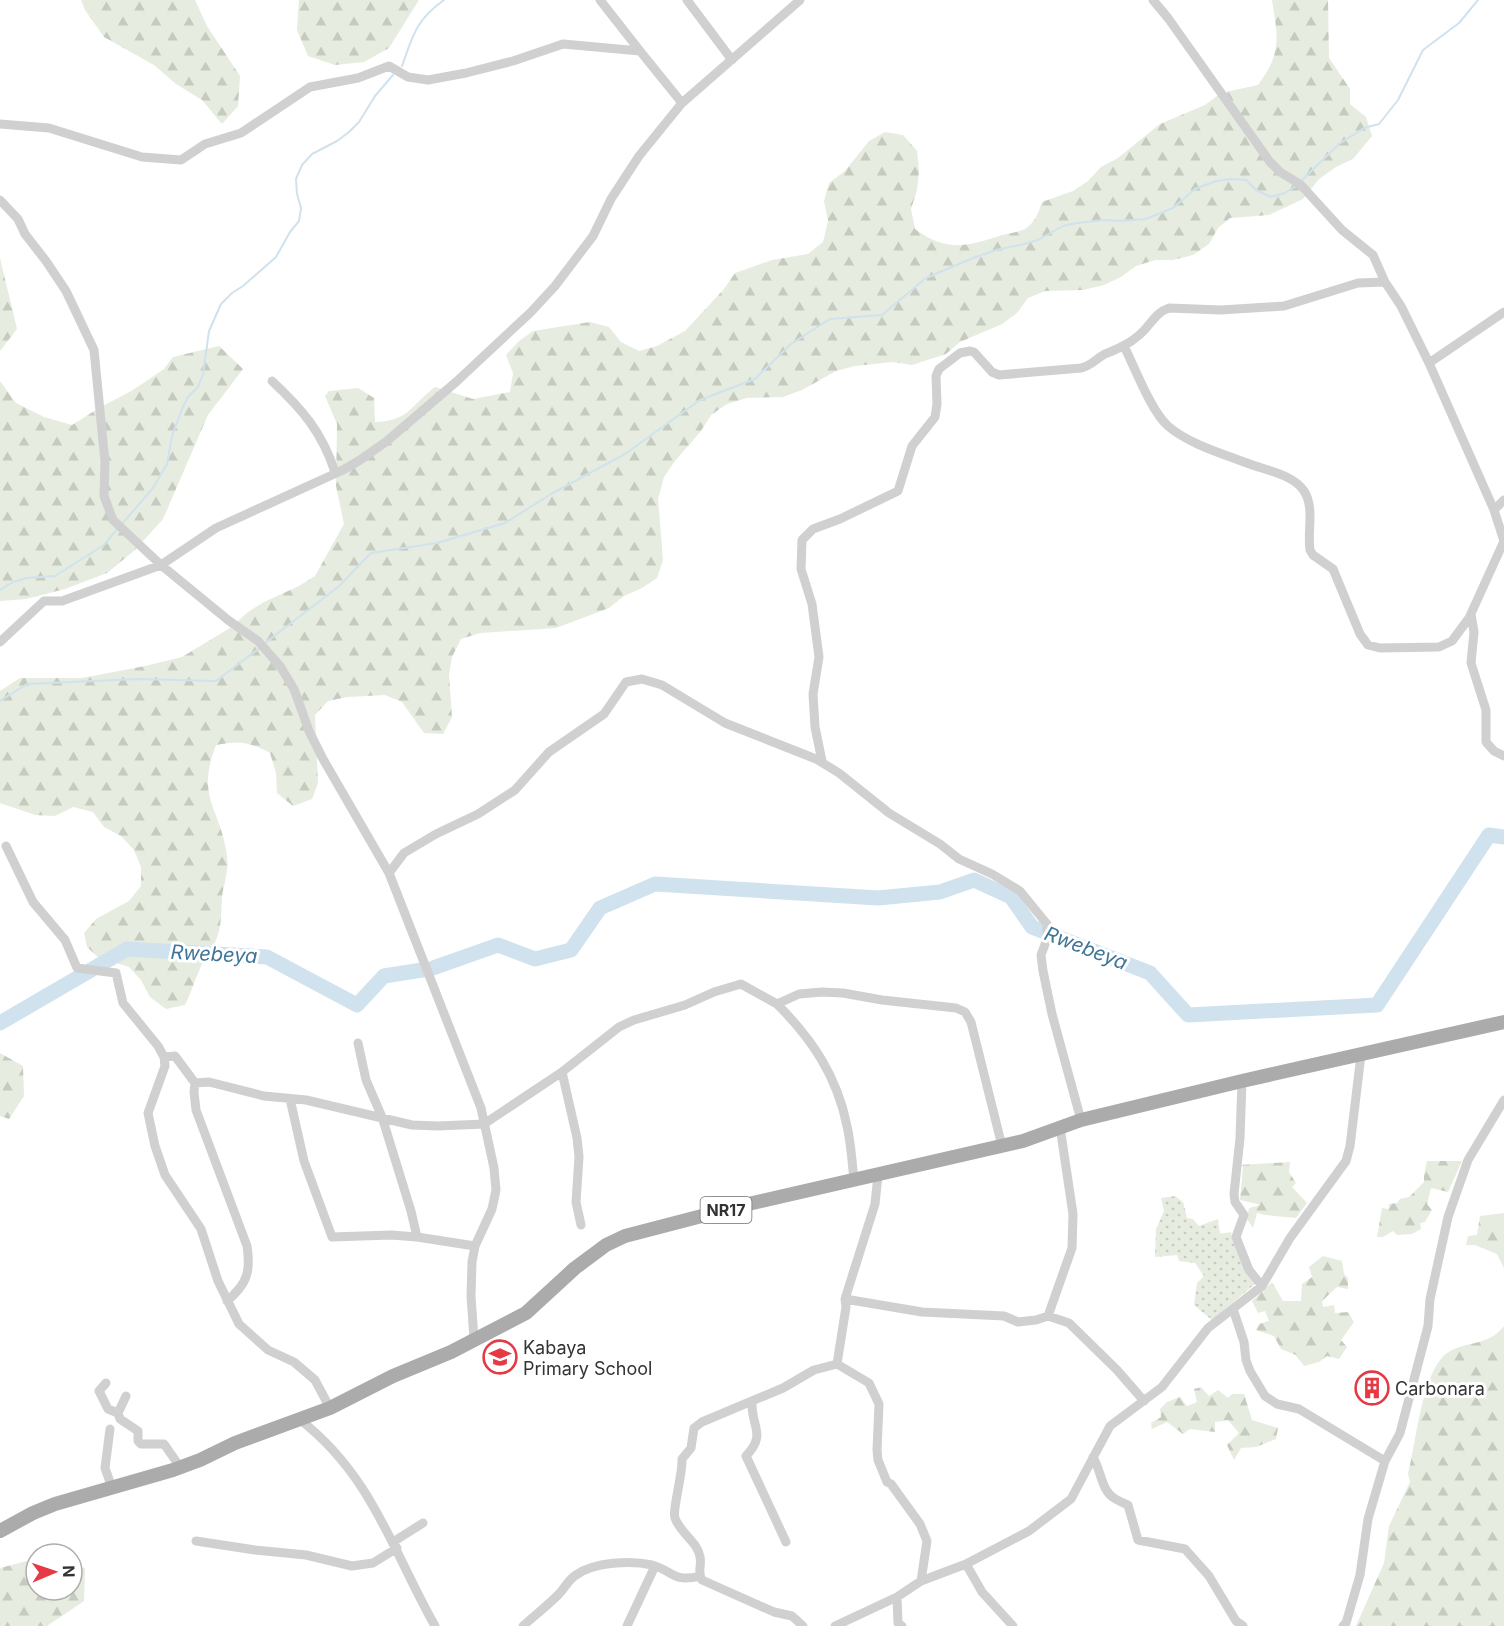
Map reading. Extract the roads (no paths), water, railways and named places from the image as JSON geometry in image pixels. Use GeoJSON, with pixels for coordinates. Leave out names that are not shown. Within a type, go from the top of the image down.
{"type":"FeatureCollection","features":[{"type":"Feature","properties":{"kind":"main road","name":"NR17"},"geometry":{"type":"LineString","coordinates":[[0,1531],[55,1504],[180,1467],[330,1408],[393,1376],[451,1352],[526,1313],[575,1268],[606,1245],[625,1236],[677,1221],[1023,1141],[1081,1120],[1504,1022]]}},
{"type":"Feature","properties":{"kind":"street"},"geometry":{"type":"LineString","coordinates":[[600,0],[682,103]]}},
{"type":"Feature","properties":{"kind":"street"},"geometry":{"type":"LineString","coordinates":[[687,0],[732,60]]}},
{"type":"Feature","properties":{"kind":"street"},"geometry":{"type":"LineString","coordinates":[[1124,346],[1154,407],[1170,428],[1183,436],[1248,464],[1281,475],[1303,489],[1310,511],[1310,550],[1313,555],[1333,569],[1359,634],[1368,645],[1380,648],[1439,647],[1452,641],[1472,614],[1504,541],[1494,510],[1430,363],[1372,255],[1342,230],[1298,182],[1280,172],[1270,162],[1154,0]]}},
{"type":"Feature","properties":{"kind":"street"},"geometry":{"type":"LineString","coordinates":[[0,642],[44,601],[62,601],[161,565],[216,528],[360,460],[387,441],[456,382],[531,312],[555,286],[593,236],[611,199],[639,156],[682,103],[794,2]]}},
{"type":"Feature","properties":{"kind":"street"},"geometry":{"type":"LineString","coordinates":[[0,124],[49,128],[142,157],[181,160],[205,144],[241,133],[310,87],[358,78],[389,66],[408,77],[428,80],[513,61],[563,44],[640,51]]}},
{"type":"Feature","properties":{"kind":"street"},"geometry":{"type":"LineString","coordinates":[[0,200],[18,219],[25,234],[66,291],[94,350],[105,462],[104,496],[113,520],[161,565],[228,620],[258,641],[280,666],[294,689],[309,731],[323,759],[389,873],[481,1108],[494,1168],[496,1190],[490,1215],[475,1246],[472,1262],[471,1296],[474,1339]]}},
{"type":"Feature","properties":{"kind":"street"},"geometry":{"type":"LineString","coordinates":[[822,761],[815,728],[813,694],[819,657],[812,604],[801,569],[802,540],[813,529],[840,519],[898,491],[912,446],[935,417],[937,372],[960,353],[974,352],[992,372],[1006,375],[1087,367],[1103,355],[1137,338],[1161,311],[1169,308],[1221,310],[1284,306],[1358,283],[1385,282]]}},
{"type":"Feature","properties":{"kind":"street"},"geometry":{"type":"LineString","coordinates":[[1430,363],[1504,312]]}},
{"type":"Feature","properties":{"kind":"street"},"geometry":{"type":"LineString","coordinates":[[272,381],[300,408],[329,455],[335,472]]}},
{"type":"Feature","properties":{"kind":"street"},"geometry":{"type":"LineString","coordinates":[[1494,510],[1504,500]]}},
{"type":"Feature","properties":{"kind":"street"},"geometry":{"type":"LineString","coordinates":[[1472,614],[1474,632],[1471,663],[1486,710],[1486,742],[1504,756]]}},
{"type":"Feature","properties":{"kind":"street"},"geometry":{"type":"LineString","coordinates":[[389,873],[404,853],[436,834],[478,814],[515,790],[549,752],[604,714],[626,682],[642,679],[662,685],[725,723],[822,761],[889,813],[940,844],[959,859],[992,874],[1020,891],[1047,924],[1047,939],[1041,955],[1043,971],[1052,1014],[1081,1120]]}},
{"type":"Feature","properties":{"kind":"street"},"geometry":{"type":"LineString","coordinates":[[6,846],[33,902],[64,940],[77,968],[116,973],[123,1003],[158,1046],[164,1057],[165,1066],[148,1113],[155,1146],[165,1175],[201,1229],[218,1281],[239,1324],[268,1350],[294,1362],[315,1380],[330,1408]]}},
{"type":"Feature","properties":{"kind":"street"},"geometry":{"type":"LineString","coordinates":[[195,1083],[209,1082],[264,1096],[306,1100],[411,1125],[484,1124],[562,1072],[619,1027],[741,984],[777,1004],[801,1029],[823,1063],[836,1089],[847,1125],[854,1180]]}},
{"type":"Feature","properties":{"kind":"street"},"geometry":{"type":"LineString","coordinates":[[777,1004],[799,994],[843,993],[882,1000],[956,1008],[965,1012],[971,1022],[1002,1146]]}},
{"type":"Feature","properties":{"kind":"street"},"geometry":{"type":"LineString","coordinates":[[358,1043],[366,1080],[382,1117],[417,1237]]}},
{"type":"Feature","properties":{"kind":"street"},"geometry":{"type":"LineString","coordinates":[[835,1626],[897,1597],[921,1581],[966,1564],[1029,1531],[1071,1499],[1110,1426],[1162,1387],[1208,1328],[1262,1286],[1296,1229],[1346,1161],[1361,1055]]}},
{"type":"Feature","properties":{"kind":"street"},"geometry":{"type":"LineString","coordinates":[[164,1057],[175,1056],[195,1083],[195,1110],[247,1246],[249,1271],[244,1284],[227,1301]]}},
{"type":"Feature","properties":{"kind":"street"},"geometry":{"type":"LineString","coordinates":[[562,1072],[577,1138],[579,1157],[576,1202],[581,1225]]}},
{"type":"Feature","properties":{"kind":"street"},"geometry":{"type":"LineString","coordinates":[[1242,1081],[1234,1200],[1244,1215],[1236,1237],[1250,1270],[1262,1286]]}},
{"type":"Feature","properties":{"kind":"street"},"geometry":{"type":"LineString","coordinates":[[290,1099],[304,1161],[332,1237],[391,1235],[475,1246]]}},
{"type":"Feature","properties":{"kind":"street"},"geometry":{"type":"LineString","coordinates":[[1343,1626],[1346,1623],[1360,1575],[1368,1519],[1385,1461],[1400,1433],[1428,1326],[1430,1299],[1448,1217],[1468,1160],[1504,1100]]}},
{"type":"Feature","properties":{"kind":"street"},"geometry":{"type":"LineString","coordinates":[[1048,1316],[1072,1248],[1073,1214],[1060,1127]]}},
{"type":"Feature","properties":{"kind":"street"},"geometry":{"type":"LineString","coordinates":[[837,1365],[846,1307],[845,1299],[875,1204],[878,1175]]}},
{"type":"Feature","properties":{"kind":"street"},"geometry":{"type":"LineString","coordinates":[[845,1299],[922,1312],[1004,1316],[1018,1322],[1048,1316],[1069,1323],[1117,1370],[1144,1401]]}},
{"type":"Feature","properties":{"kind":"street"},"geometry":{"type":"LineString","coordinates":[[1233,1309],[1244,1342],[1250,1371],[1265,1396],[1277,1404],[1299,1409],[1385,1461]]}},
{"type":"Feature","properties":{"kind":"street"},"geometry":{"type":"LineString","coordinates":[[802,1626],[792,1616],[749,1602],[702,1580],[700,1557],[674,1516],[683,1469],[682,1459],[691,1448],[694,1428],[702,1422],[783,1388],[814,1370],[837,1365],[869,1383],[879,1404],[878,1460],[887,1482],[891,1484],[920,1524],[927,1541],[921,1581]]}},
{"type":"Feature","properties":{"kind":"street"},"geometry":{"type":"LineString","coordinates":[[106,1383],[99,1391],[108,1408],[118,1413]]}},
{"type":"Feature","properties":{"kind":"street"},"geometry":{"type":"LineString","coordinates":[[126,1396],[118,1413],[120,1419],[138,1431],[138,1441],[141,1444],[164,1444],[180,1467]]}},
{"type":"Feature","properties":{"kind":"street"},"geometry":{"type":"LineString","coordinates":[[752,1402],[757,1437],[756,1444],[746,1456],[786,1542]]}},
{"type":"Feature","properties":{"kind":"street"},"geometry":{"type":"LineString","coordinates":[[299,1419],[326,1442],[367,1494],[435,1626]]}},
{"type":"Feature","properties":{"kind":"street"},"geometry":{"type":"LineString","coordinates":[[110,1429],[105,1468],[112,1488]]}},
{"type":"Feature","properties":{"kind":"street"},"geometry":{"type":"LineString","coordinates":[[1093,1457],[1098,1465],[1104,1486],[1113,1498],[1128,1505],[1138,1540],[1185,1549],[1209,1576],[1236,1621],[1243,1626]]}},
{"type":"Feature","properties":{"kind":"street"},"geometry":{"type":"LineString","coordinates":[[195,1541],[306,1556],[352,1566],[373,1563],[423,1523]]}},
{"type":"Feature","properties":{"kind":"street"},"geometry":{"type":"LineString","coordinates":[[523,1626],[557,1596],[574,1576],[586,1569],[628,1562],[655,1566],[677,1578],[687,1579],[700,1576]]}},
{"type":"Feature","properties":{"kind":"street"},"geometry":{"type":"LineString","coordinates":[[966,1564],[982,1592],[1013,1626]]}},
{"type":"Feature","properties":{"kind":"street"},"geometry":{"type":"LineString","coordinates":[[627,1626],[655,1566]]}},
{"type":"Feature","properties":{"kind":"street"},"geometry":{"type":"LineString","coordinates":[[897,1597],[898,1623],[902,1626]]}},
{"type":"Feature","properties":{"kind":"waterway"},"geometry":{"type":"LineString","coordinates":[[402,66],[421,21],[444,0]]}},
{"type":"Feature","properties":{"kind":"waterway"},"geometry":{"type":"LineString","coordinates":[[1300,182],[1339,144],[1364,128],[1379,124],[1398,100],[1423,50],[1459,23],[1478,0]]}},
{"type":"Feature","properties":{"kind":"waterway"},"geometry":{"type":"LineString","coordinates":[[122,524],[153,488],[167,464],[172,436],[182,409],[188,397],[198,387],[203,374],[209,331],[221,304],[276,257],[299,221],[301,208],[296,179],[302,165],[312,154],[349,132],[359,122],[375,96],[393,75]]}},
{"type":"Feature","properties":{"kind":"waterway"},"geometry":{"type":"LineString","coordinates":[[265,643],[338,587],[371,553],[437,543],[505,523],[551,494],[625,454],[700,400],[755,379],[791,344],[830,319],[882,315],[926,278],[973,258],[1038,240],[1063,226],[1105,220],[1146,219],[1173,208],[1195,189],[1216,181],[1246,180],[1256,190],[1271,197],[1285,193],[1296,186]]}},
{"type":"Feature","properties":{"kind":"waterway"},"geometry":{"type":"LineString","coordinates":[[0,590],[13,582],[27,578],[55,576],[104,545],[118,528]]}},
{"type":"Feature","properties":{"kind":"waterway"},"geometry":{"type":"LineString","coordinates":[[0,701],[27,684],[138,679],[216,681],[261,647]]}},
{"type":"Feature","properties":{"kind":"waterway","name":"Rwebeya"},"geometry":{"type":"LineString","coordinates":[[433,968],[498,945],[535,959],[571,950],[600,908],[655,884],[878,898],[940,892],[974,880],[1011,897],[1032,927],[1150,973],[1188,1015],[1377,1005],[1489,835],[1504,837]]}},
{"type":"Feature","properties":{"kind":"waterway","name":"Rwebeya"},"geometry":{"type":"LineString","coordinates":[[0,1023],[127,949],[267,957],[357,1005],[384,976],[422,970]]}},
{"type":"Feature","properties":{"kind":"place","name":"Kabaya Primary School"},"geometry":{"type":"Point","coordinates":[500,1357]}},
{"type":"Feature","properties":{"kind":"place","name":"Carbonara"},"geometry":{"type":"Point","coordinates":[1372,1388]}}]}
